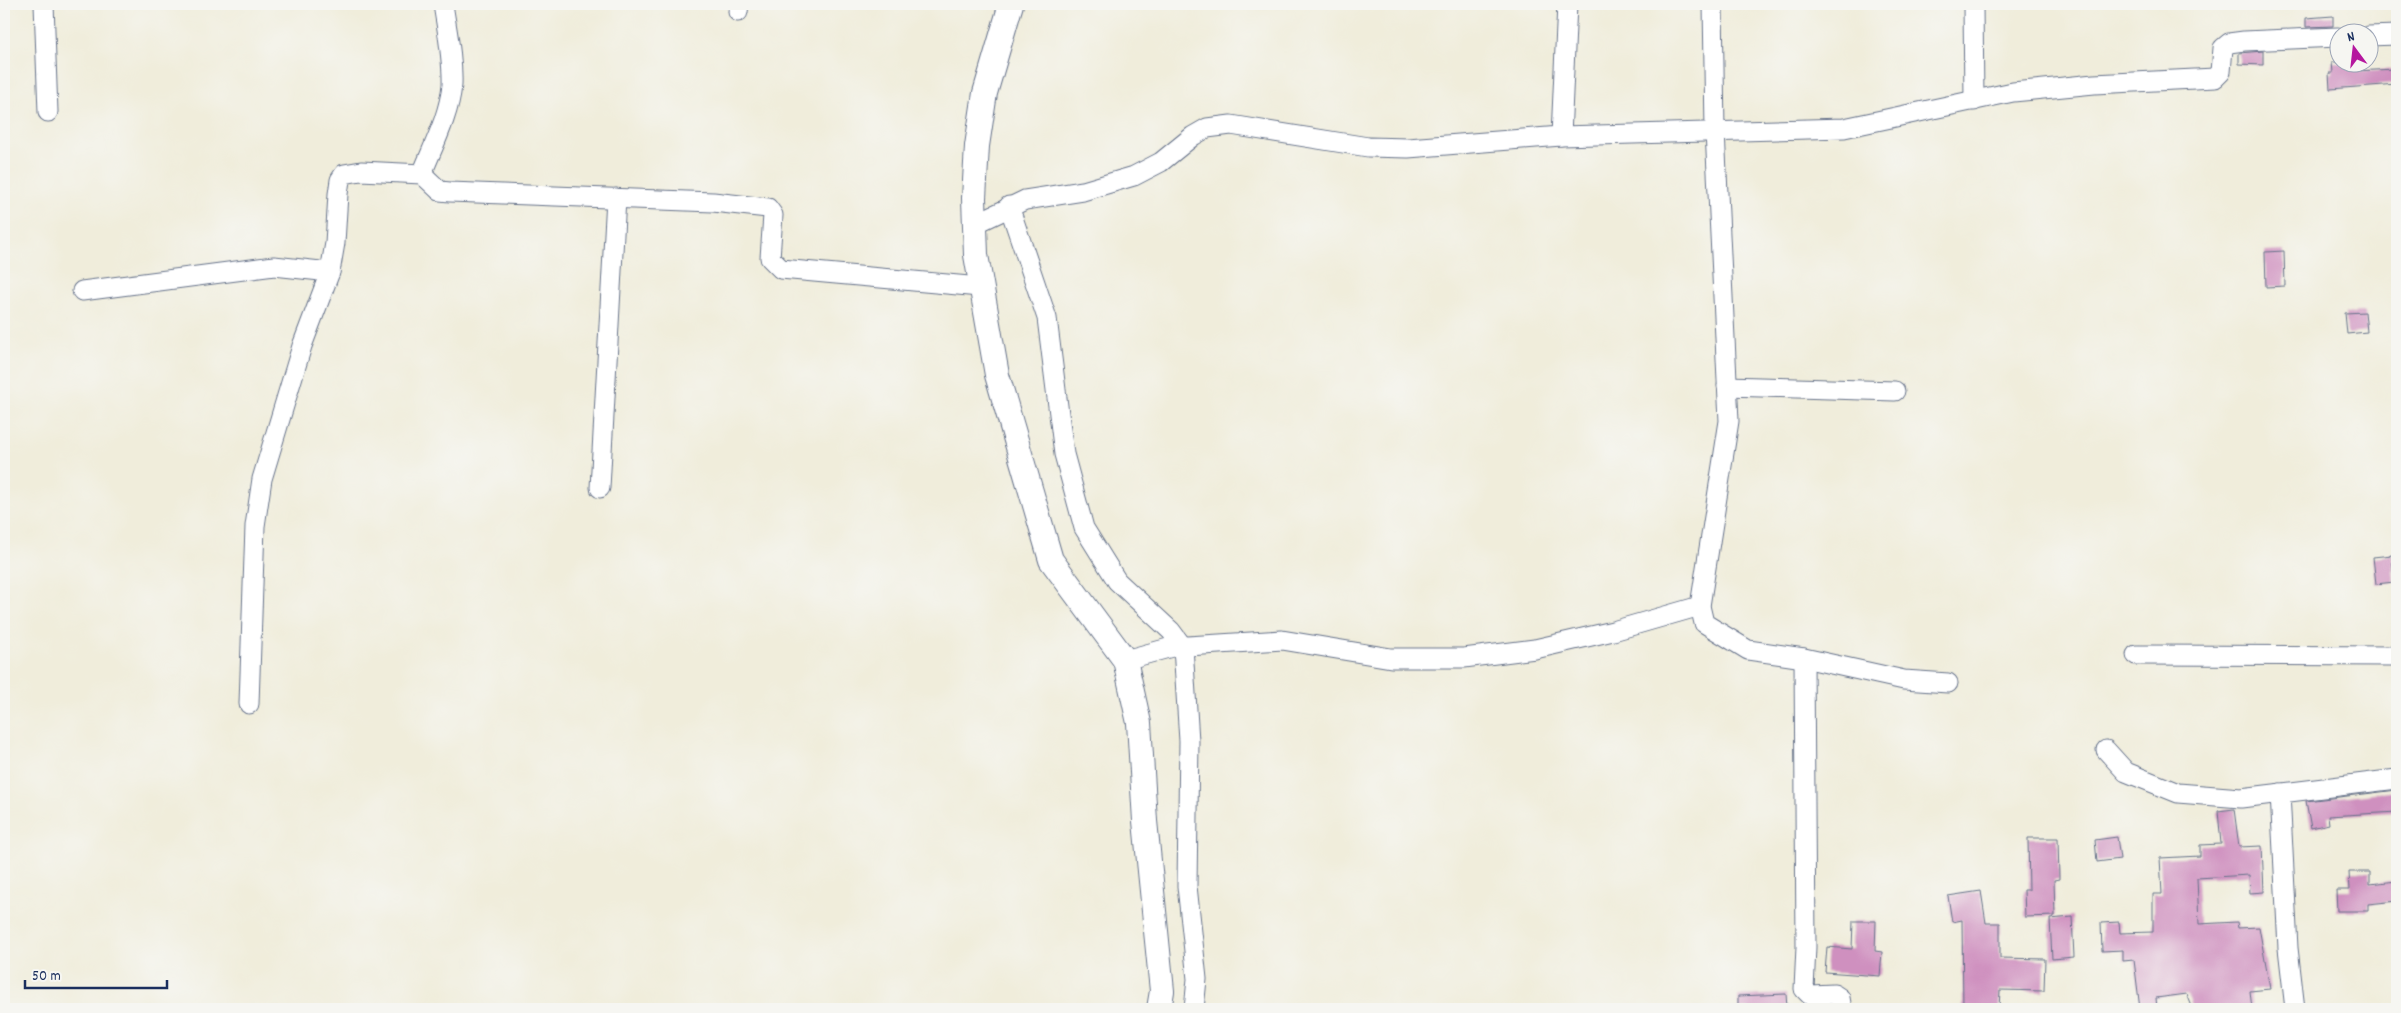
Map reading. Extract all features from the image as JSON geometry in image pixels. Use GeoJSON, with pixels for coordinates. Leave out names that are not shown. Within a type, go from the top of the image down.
{"type":"FeatureCollection","features":[{"type":"Feature","properties":{"kind":"street"},"geometry":{"type":"LineString","coordinates":[[44,4],[48,112]]}},
{"type":"Feature","properties":{"kind":"street"},"geometry":{"type":"LineString","coordinates":[[422,174],[448,107],[452,86],[452,66],[443,4]]}},
{"type":"Feature","properties":{"kind":"street"},"geometry":{"type":"LineString","coordinates":[[1011,4],[985,93],[977,146],[975,224],[980,287],[997,375],[1051,560],[1125,660],[1139,723],[1145,820],[1162,991],[1159,1009]]}},
{"type":"Feature","properties":{"kind":"street"},"geometry":{"type":"LineString","coordinates":[[1561,136],[1567,4]]}},
{"type":"Feature","properties":{"kind":"street"},"geometry":{"type":"LineString","coordinates":[[1713,4],[1715,131],[1729,421],[1700,606],[1704,623],[1748,650],[1804,658],[1904,680],[1948,683]]}},
{"type":"Feature","properties":{"kind":"street"},"geometry":{"type":"LineString","coordinates":[[1973,4],[1974,101]]}},
{"type":"Feature","properties":{"kind":"street"},"geometry":{"type":"LineString","coordinates":[[2378,36],[2397,35]]}},
{"type":"Feature","properties":{"kind":"street"},"geometry":{"type":"LineString","coordinates":[[975,224],[1008,206],[1025,200],[1083,191],[1134,176],[1161,162],[1193,136],[1207,128],[1231,125],[1368,148],[1408,148],[1561,136],[1844,128],[2051,87],[2214,78],[2221,72],[2223,48],[2229,43],[2328,37]]}},
{"type":"Feature","properties":{"kind":"street"},"geometry":{"type":"LineString","coordinates":[[249,704],[255,526],[262,479],[302,346],[330,272],[335,243],[340,180],[344,174],[361,172],[422,174],[440,191],[450,192],[713,202],[768,208],[773,215],[770,258],[781,269],[980,287]]}},
{"type":"Feature","properties":{"kind":"street"},"geometry":{"type":"LineString","coordinates":[[600,488],[616,198]]}},
{"type":"Feature","properties":{"kind":"street"},"geometry":{"type":"LineString","coordinates":[[1008,206],[1047,318],[1064,454],[1084,528],[1117,581],[1171,631],[1183,647],[1189,741],[1187,886],[1197,979],[1194,1009]]}},
{"type":"Feature","properties":{"kind":"street"},"geometry":{"type":"LineString","coordinates":[[82,291],[274,266],[330,272]]}},
{"type":"Feature","properties":{"kind":"street"},"geometry":{"type":"LineString","coordinates":[[1727,386],[1895,391]]}},
{"type":"Feature","properties":{"kind":"street"},"geometry":{"type":"LineString","coordinates":[[1125,660],[1183,647],[1282,640],[1391,658],[1464,658],[1535,648],[1614,630],[1700,606]]}},
{"type":"Feature","properties":{"kind":"street"},"geometry":{"type":"LineString","coordinates":[[2136,655],[2397,656]]}},
{"type":"Feature","properties":{"kind":"street"},"geometry":{"type":"LineString","coordinates":[[1804,658],[1806,937],[1804,989],[1810,995],[1834,994],[1840,998],[1842,1009]]}},
{"type":"Feature","properties":{"kind":"street"},"geometry":{"type":"LineString","coordinates":[[2106,750],[2126,772],[2178,793],[2241,798],[2397,779]]}},
{"type":"Feature","properties":{"kind":"street"},"geometry":{"type":"LineString","coordinates":[[2280,794],[2288,948],[2295,1009]]}},
{"type":"Feature","properties":{"kind":"building"},"geometry":{"type":"Polygon","coordinates":[[[2333,16],[2333,22],[2328,22],[2328,26],[2306,27],[2306,18],[2333,16]]]}},
{"type":"Feature","properties":{"kind":"building"},"geometry":{"type":"Polygon","coordinates":[[[2263,51],[2263,65],[2239,64],[2239,53],[2263,51]]]}},
{"type":"Feature","properties":{"kind":"building"},"geometry":{"type":"Polygon","coordinates":[[[2396,69],[2397,84],[2330,89],[2329,73],[2378,72],[2378,70],[2396,69]]]}},
{"type":"Feature","properties":{"kind":"building"},"geometry":{"type":"Polygon","coordinates":[[[2284,251],[2285,286],[2266,287],[2265,252],[2284,251]]]}},
{"type":"Feature","properties":{"kind":"building"},"geometry":{"type":"Polygon","coordinates":[[[2365,312],[2367,332],[2347,334],[2345,313],[2365,312]]]}},
{"type":"Feature","properties":{"kind":"building"},"geometry":{"type":"Polygon","coordinates":[[[2392,555],[2394,582],[2376,584],[2373,557],[2392,555]]]}},
{"type":"Feature","properties":{"kind":"building"},"geometry":{"type":"Polygon","coordinates":[[[2397,790],[2397,812],[2328,816],[2329,824],[2311,828],[2306,801],[2397,790]]]}},
{"type":"Feature","properties":{"kind":"building"},"geometry":{"type":"Polygon","coordinates":[[[2234,809],[2239,847],[2262,846],[2264,892],[2250,893],[2249,875],[2197,878],[2199,924],[2237,922],[2238,928],[2259,927],[2270,989],[2250,991],[2252,1009],[2193,1009],[2187,994],[2156,998],[2157,1009],[2140,1009],[2134,960],[2123,961],[2123,950],[2102,951],[2101,923],[2119,922],[2120,933],[2153,932],[2153,894],[2162,894],[2160,858],[2200,856],[2200,845],[2221,844],[2218,811],[2234,809]]]}},
{"type":"Feature","properties":{"kind":"building"},"geometry":{"type":"Polygon","coordinates":[[[2117,837],[2120,859],[2097,862],[2095,840],[2117,837]]]}},
{"type":"Feature","properties":{"kind":"building"},"geometry":{"type":"Polygon","coordinates":[[[2028,838],[2058,838],[2059,879],[2054,880],[2055,916],[2025,917],[2024,890],[2029,890],[2028,838]]]}},
{"type":"Feature","properties":{"kind":"building"},"geometry":{"type":"Polygon","coordinates":[[[2349,872],[2370,872],[2370,884],[2397,881],[2397,901],[2368,904],[2368,911],[2337,911],[2336,890],[2350,890],[2349,872]]]}},
{"type":"Feature","properties":{"kind":"building"},"geometry":{"type":"Polygon","coordinates":[[[1981,891],[1986,923],[2000,923],[2000,958],[2045,959],[2044,991],[2000,990],[1999,1009],[1963,1009],[1962,920],[1952,922],[1948,896],[1981,891]]]}},
{"type":"Feature","properties":{"kind":"building"},"geometry":{"type":"Polygon","coordinates":[[[2072,917],[2074,957],[2052,959],[2050,919],[2072,917]]]}},
{"type":"Feature","properties":{"kind":"building"},"geometry":{"type":"Polygon","coordinates":[[[1853,921],[1876,921],[1875,951],[1882,952],[1880,976],[1825,972],[1827,947],[1852,949],[1853,921]]]}},
{"type":"Feature","properties":{"kind":"building"},"geometry":{"type":"Polygon","coordinates":[[[1786,994],[1787,1009],[1738,1009],[1738,996],[1786,994]]]}}]}
